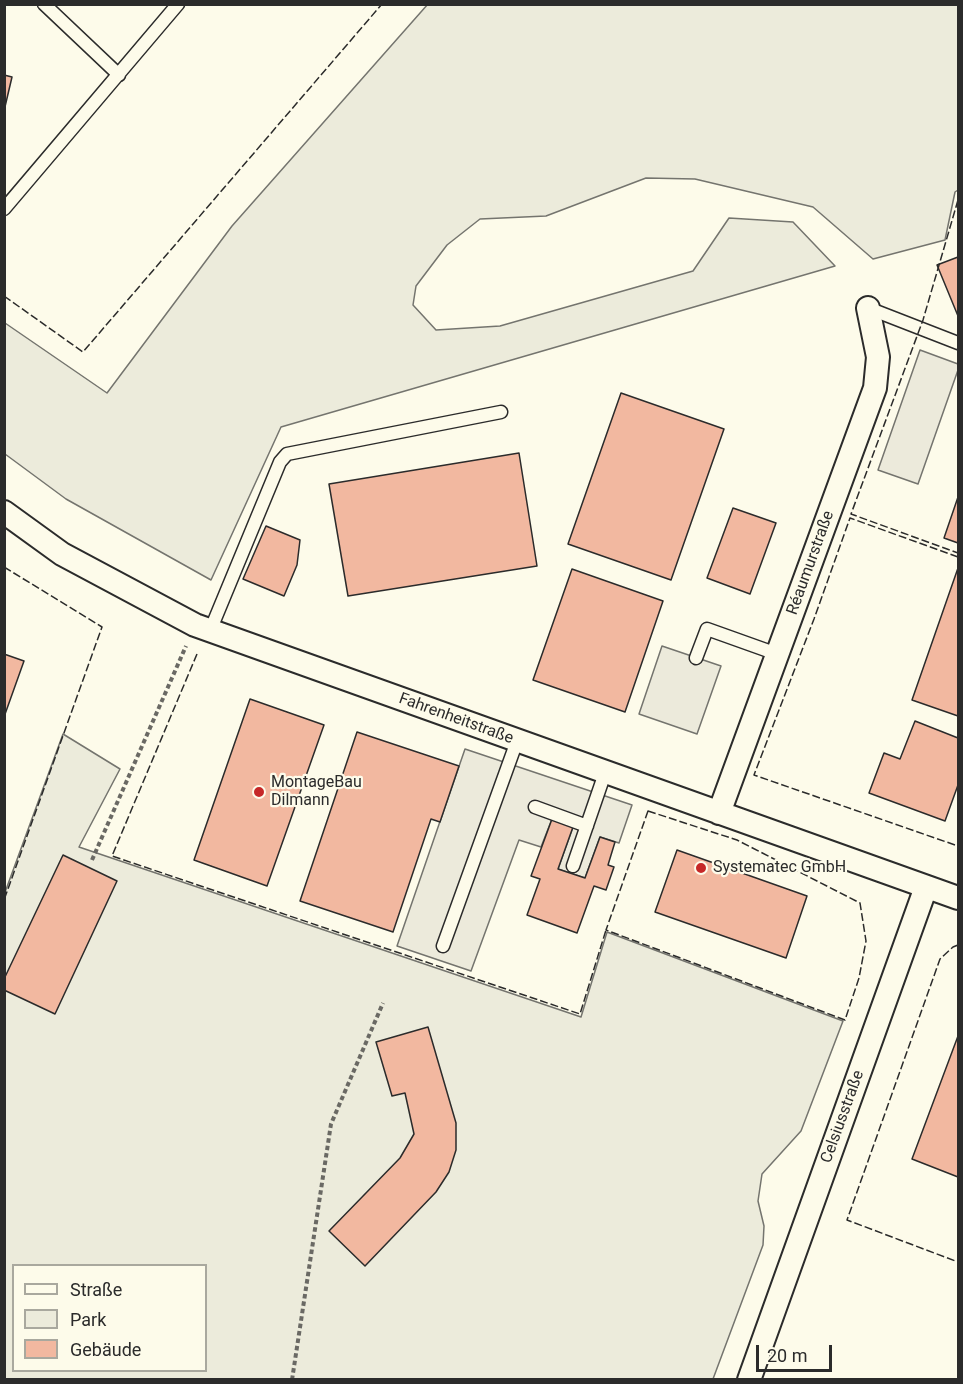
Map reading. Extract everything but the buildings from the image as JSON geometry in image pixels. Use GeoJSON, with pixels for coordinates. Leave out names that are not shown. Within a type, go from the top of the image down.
{"type":"FeatureCollection","features":[{"type":"Feature","properties":{"kind":"street","name":"Réaumurstraße"},"geometry":{"type":"LineString","coordinates":[[719,813],[875,388],[878,357],[868,308]]}},
{"type":"Feature","properties":{"kind":"street","name":"Fahrenheitstraße"},"geometry":{"type":"LineString","coordinates":[[4,512],[62,554],[203,628],[926,887]]}},
{"type":"Feature","properties":{"kind":"street"},"geometry":{"type":"LineString","coordinates":[[926,887],[958,898]]}},
{"type":"Feature","properties":{"kind":"street","name":"Celsiusstraße"},"geometry":{"type":"LineString","coordinates":[[749,1380],[926,887]]}},
{"type":"Feature","properties":{"kind":"lane"},"geometry":{"type":"LineString","coordinates":[[44,4],[119,75]]}},
{"type":"Feature","properties":{"kind":"lane"},"geometry":{"type":"LineString","coordinates":[[4,209],[178,4]]}},
{"type":"Feature","properties":{"kind":"lane"},"geometry":{"type":"LineString","coordinates":[[868,308],[958,343]]}},
{"type":"Feature","properties":{"kind":"lane"},"geometry":{"type":"LineString","coordinates":[[203,628],[280,462],[288,454],[501,412]]}},
{"type":"Feature","properties":{"kind":"lane"},"geometry":{"type":"LineString","coordinates":[[696,657],[707,629],[777,654]]}},
{"type":"Feature","properties":{"kind":"lane"},"geometry":{"type":"LineString","coordinates":[[443,946],[517,741]]}},
{"type":"Feature","properties":{"kind":"lane"},"geometry":{"type":"LineString","coordinates":[[573,866],[605,772]]}},
{"type":"Feature","properties":{"kind":"lane"},"geometry":{"type":"LineString","coordinates":[[535,807],[587,826]]}},
{"type":"Feature","properties":{"kind":"path"},"geometry":{"type":"LineString","coordinates":[[92,860],[203,628]]}},
{"type":"Feature","properties":{"kind":"path"},"geometry":{"type":"LineString","coordinates":[[292,1380],[331,1124],[383,1002]]}},
{"type":"Feature","properties":{"kind":"green space"},"geometry":{"type":"Polygon","coordinates":[[[428,4],[958,5],[958,190],[955,192],[945,240],[873,259],[813,207],[695,179],[646,178],[546,216],[480,219],[447,245],[416,286],[413,305],[436,330],[500,326],[693,271],[729,218],[793,222],[835,266],[281,427],[211,580],[66,499],[5,454],[5,323],[107,393],[232,226],[428,4]]]}},
{"type":"Feature","properties":{"kind":"green space"},"geometry":{"type":"Polygon","coordinates":[[[63,734],[120,769],[79,847],[581,1017],[607,932],[843,1021],[801,1131],[762,1174],[758,1201],[764,1226],[763,1245],[713,1379],[5,1379],[4,895],[63,734]]]}},
{"type":"Feature","properties":{"kind":"shaded area"},"geometry":{"type":"Polygon","coordinates":[[[920,350],[958,364],[958,370],[918,484],[878,470],[920,350]]]}},
{"type":"Feature","properties":{"kind":"shaded area"},"geometry":{"type":"Polygon","coordinates":[[[662,646],[721,666],[697,734],[639,714],[662,646]]]}},
{"type":"Feature","properties":{"kind":"shaded area"},"geometry":{"type":"Polygon","coordinates":[[[465,749],[632,805],[619,843],[600,837],[585,878],[558,869],[573,827],[552,819],[541,847],[519,840],[471,971],[397,946],[465,749]]]}},
{"type":"Feature","properties":{"kind":"fence"},"geometry":{"type":"LineString","coordinates":[[4,296],[83,352],[382,4]]}},
{"type":"Feature","properties":{"kind":"fence"},"geometry":{"type":"LineString","coordinates":[[958,200],[923,320],[851,514],[958,553]]}},
{"type":"Feature","properties":{"kind":"fence"},"geometry":{"type":"LineString","coordinates":[[958,557],[850,518],[754,775],[958,846]]}},
{"type":"Feature","properties":{"kind":"fence"},"geometry":{"type":"LineString","coordinates":[[4,567],[102,627],[4,900]]}},
{"type":"Feature","properties":{"kind":"fence"},"geometry":{"type":"LineString","coordinates":[[197,654],[112,856],[580,1014],[606,930]]}},
{"type":"Feature","properties":{"kind":"fence"},"geometry":{"type":"LineString","coordinates":[[648,811],[737,840],[860,903],[866,941],[859,978],[845,1020],[606,930],[648,811]]}},
{"type":"Feature","properties":{"kind":"fence"},"geometry":{"type":"LineString","coordinates":[[958,945],[940,959],[847,1220],[958,1262]]}},
{"type":"Feature","properties":{"kind":"place","name":"MontageBau Dilmann"},"geometry":{"type":"Point","coordinates":[259,792]}},
{"type":"Feature","properties":{"kind":"place","name":"Systematec GmbH"},"geometry":{"type":"Point","coordinates":[701,868]}}]}
